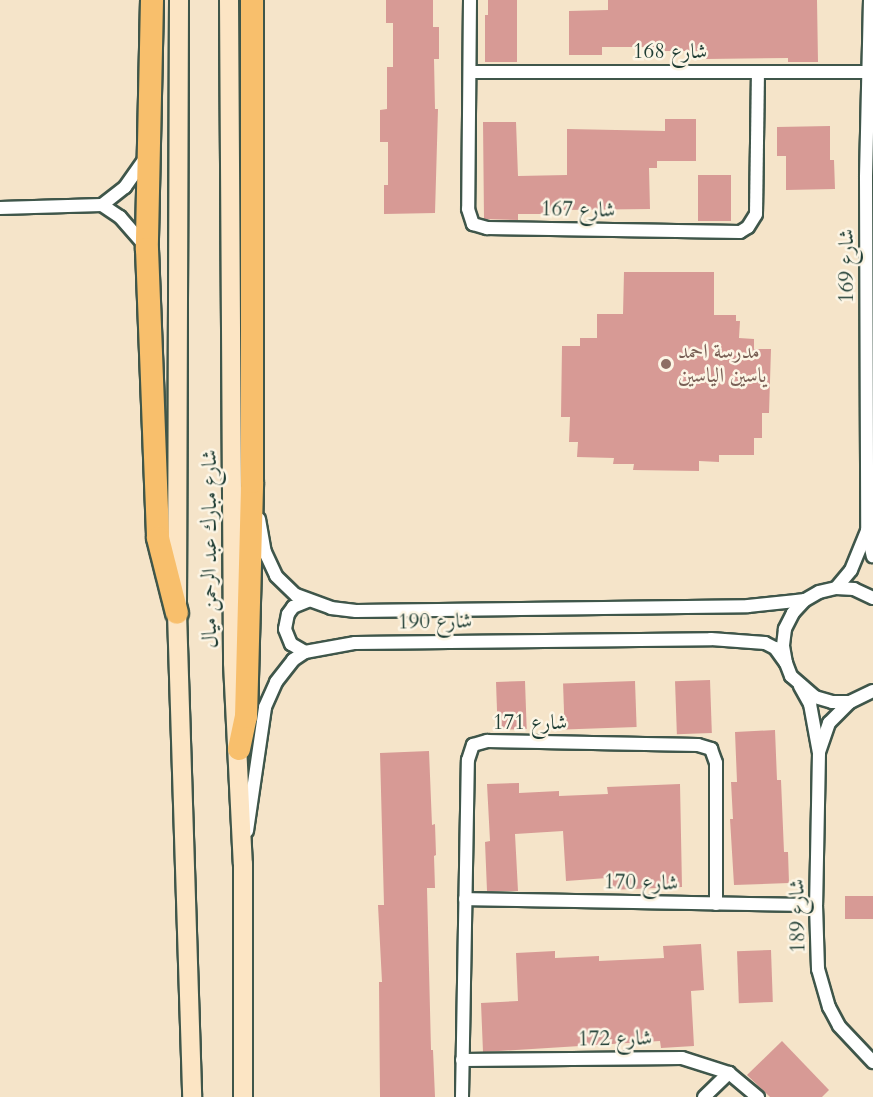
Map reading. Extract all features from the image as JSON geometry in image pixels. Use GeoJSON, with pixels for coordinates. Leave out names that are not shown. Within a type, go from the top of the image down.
{"type":"FeatureCollection","features":[{"type":"Feature","properties":{"kind":"highway"},"geometry":{"type":"LineString","coordinates":[[152,0],[147,249],[158,538],[177,613]]}},
{"type":"Feature","properties":{"kind":"highway"},"geometry":{"type":"LineString","coordinates":[[238,749],[246,717],[252,483],[252,0]]}},
{"type":"Feature","properties":{"kind":"main road","name":"شارع مبارك عبد الرحمن ميال"},"geometry":{"type":"LineString","coordinates":[[179,0],[177,613],[192,1097]]}},
{"type":"Feature","properties":{"kind":"main road","name":"شارع مبارك عبد الرحمن ميال"},"geometry":{"type":"LineString","coordinates":[[229,0],[233,663],[243,864],[243,1097]]}},
{"type":"Feature","properties":{"kind":"street","name":"شارع 167"},"geometry":{"type":"LineString","coordinates":[[470,0],[468,209],[473,224],[487,228],[740,232],[748,227],[756,214],[758,72]]}},
{"type":"Feature","properties":{"kind":"street","name":"شارع 169"},"geometry":{"type":"LineString","coordinates":[[870,0],[867,531],[873,556]]}},
{"type":"Feature","properties":{"kind":"street","name":"شارع 168"},"geometry":{"type":"LineString","coordinates":[[470,72],[870,72]]}},
{"type":"Feature","properties":{"kind":"street"},"geometry":{"type":"LineString","coordinates":[[0,208],[102,205],[125,188],[140,167],[150,147]]}},
{"type":"Feature","properties":{"kind":"street"},"geometry":{"type":"LineString","coordinates":[[102,205],[136,232],[147,249]]}},
{"type":"Feature","properties":{"kind":"street","name":"شارع 190"},"geometry":{"type":"LineString","coordinates":[[252,483],[270,565],[285,586],[308,601],[331,608],[356,611],[748,606],[804,600],[819,592],[836,588]]}},
{"type":"Feature","properties":{"kind":"street","name":"شارع 169"},"geometry":{"type":"LineString","coordinates":[[836,588],[850,570],[867,531]]}},
{"type":"Feature","properties":{"kind":"street"},"geometry":{"type":"LineString","coordinates":[[836,588],[854,589],[873,598]]}},
{"type":"Feature","properties":{"kind":"street"},"geometry":{"type":"LineString","coordinates":[[786,663],[783,646],[785,629],[793,613],[804,600]]}},
{"type":"Feature","properties":{"kind":"street"},"geometry":{"type":"LineString","coordinates":[[243,864],[265,707],[276,682],[293,660],[304,652],[291,644],[285,629],[288,614],[293,607],[308,601]]}},
{"type":"Feature","properties":{"kind":"street","name":"شارع 190"},"geometry":{"type":"LineString","coordinates":[[304,652],[355,643],[711,639],[765,643],[775,648],[786,663]]}},
{"type":"Feature","properties":{"kind":"street","name":"شارع 189"},"geometry":{"type":"LineString","coordinates":[[786,663],[810,704],[819,753],[816,904],[818,969],[829,1007],[839,1026],[873,1062]]}},
{"type":"Feature","properties":{"kind":"street"},"geometry":{"type":"LineString","coordinates":[[800,686],[815,697],[832,702],[850,702],[873,692]]}},
{"type":"Feature","properties":{"kind":"street","name":"شارع 189"},"geometry":{"type":"LineString","coordinates":[[819,753],[830,723],[850,702]]}},
{"type":"Feature","properties":{"kind":"street","name":"شارع 171"},"geometry":{"type":"LineString","coordinates":[[462,1097],[468,760],[473,745],[487,741],[698,745],[711,749],[716,763],[716,904]]}},
{"type":"Feature","properties":{"kind":"street","name":"شارع 170"},"geometry":{"type":"LineString","coordinates":[[465,899],[816,904]]}},
{"type":"Feature","properties":{"kind":"street","name":"شارع 172"},"geometry":{"type":"LineString","coordinates":[[462,1060],[682,1058],[729,1073],[758,1097]]}},
{"type":"Feature","properties":{"kind":"street"},"geometry":{"type":"LineString","coordinates":[[705,1097],[729,1073]]}},
{"type":"Feature","properties":{"kind":"building"},"geometry":{"type":"Polygon","coordinates":[[[386,0],[433,0],[433,27],[439,27],[439,59],[434,59],[435,109],[438,109],[435,213],[384,214],[384,185],[388,185],[388,142],[380,142],[380,110],[387,109],[387,67],[393,67],[393,23],[386,23],[386,0]]]}},
{"type":"Feature","properties":{"kind":"building"},"geometry":{"type":"Polygon","coordinates":[[[488,0],[517,0],[517,62],[485,62],[485,15],[488,15],[488,0]]]}},
{"type":"Feature","properties":{"kind":"building"},"geometry":{"type":"Polygon","coordinates":[[[608,0],[817,0],[818,62],[788,62],[788,58],[706,59],[706,51],[660,51],[660,47],[602,47],[602,55],[569,55],[569,11],[608,10],[608,0]]]}},
{"type":"Feature","properties":{"kind":"building"},"geometry":{"type":"Polygon","coordinates":[[[665,119],[696,119],[696,161],[657,161],[657,168],[649,168],[650,209],[563,210],[563,214],[518,214],[518,220],[484,219],[483,122],[516,122],[518,176],[567,175],[567,129],[665,131],[665,119]]]}},
{"type":"Feature","properties":{"kind":"building"},"geometry":{"type":"Polygon","coordinates":[[[830,126],[830,160],[834,160],[835,189],[786,190],[786,156],[777,156],[777,127],[830,126]]]}},
{"type":"Feature","properties":{"kind":"building"},"geometry":{"type":"Polygon","coordinates":[[[698,175],[731,175],[731,221],[698,221],[698,175]]]}},
{"type":"Feature","properties":{"kind":"building","name":"مدرسة احمد ياسين الياسين"},"geometry":{"type":"Polygon","coordinates":[[[624,272],[714,272],[714,315],[736,315],[736,321],[740,321],[739,338],[754,339],[754,349],[771,349],[769,413],[762,413],[762,438],[754,438],[754,455],[719,455],[719,462],[699,461],[699,471],[633,470],[634,464],[613,464],[614,458],[577,457],[578,442],[569,442],[570,417],[561,417],[562,346],[580,346],[580,338],[597,338],[597,314],[623,314],[624,272]]]}},
{"type":"Feature","properties":{"kind":"building"},"geometry":{"type":"Polygon","coordinates":[[[710,680],[712,733],[677,734],[675,681],[710,680]]]}},
{"type":"Feature","properties":{"kind":"building"},"geometry":{"type":"Polygon","coordinates":[[[525,681],[527,729],[498,730],[496,682],[525,681]]]}},
{"type":"Feature","properties":{"kind":"building"},"geometry":{"type":"Polygon","coordinates":[[[635,681],[637,727],[565,729],[563,684],[635,681]]]}},
{"type":"Feature","properties":{"kind":"building"},"geometry":{"type":"Polygon","coordinates":[[[775,730],[777,780],[781,780],[784,852],[788,852],[789,883],[734,885],[730,819],[733,819],[731,782],[737,782],[735,732],[775,730]]]}},
{"type":"Feature","properties":{"kind":"building"},"geometry":{"type":"Polygon","coordinates":[[[429,751],[432,825],[435,824],[436,855],[434,856],[435,888],[427,888],[431,1050],[433,1050],[435,1097],[380,1097],[379,982],[382,982],[378,905],[384,905],[380,753],[429,751]]]}},
{"type":"Feature","properties":{"kind":"building"},"geometry":{"type":"Polygon","coordinates":[[[519,783],[519,793],[559,791],[559,796],[608,794],[607,787],[680,784],[682,887],[608,890],[607,878],[566,881],[563,831],[515,834],[518,891],[487,891],[485,842],[490,841],[487,784],[519,783]]]}},
{"type":"Feature","properties":{"kind":"building"},"geometry":{"type":"Polygon","coordinates":[[[845,896],[873,896],[873,919],[845,919],[845,896]]]}},
{"type":"Feature","properties":{"kind":"building"},"geometry":{"type":"Polygon","coordinates":[[[701,944],[704,990],[691,991],[694,1046],[661,1048],[660,1041],[483,1052],[481,1003],[518,1001],[516,953],[555,951],[555,958],[599,956],[599,961],[664,958],[663,946],[701,944]]]}},
{"type":"Feature","properties":{"kind":"building"},"geometry":{"type":"Polygon","coordinates":[[[771,950],[773,1002],[739,1003],[737,951],[771,950]]]}},
{"type":"Feature","properties":{"kind":"building"},"geometry":{"type":"Polygon","coordinates":[[[782,1041],[829,1090],[822,1097],[770,1097],[747,1075],[782,1041]]]}},
{"type":"Feature","properties":{"kind":"place","name":"مدرسة احمد ياسين الياسين"},"geometry":{"type":"Point","coordinates":[666,364]}}]}
